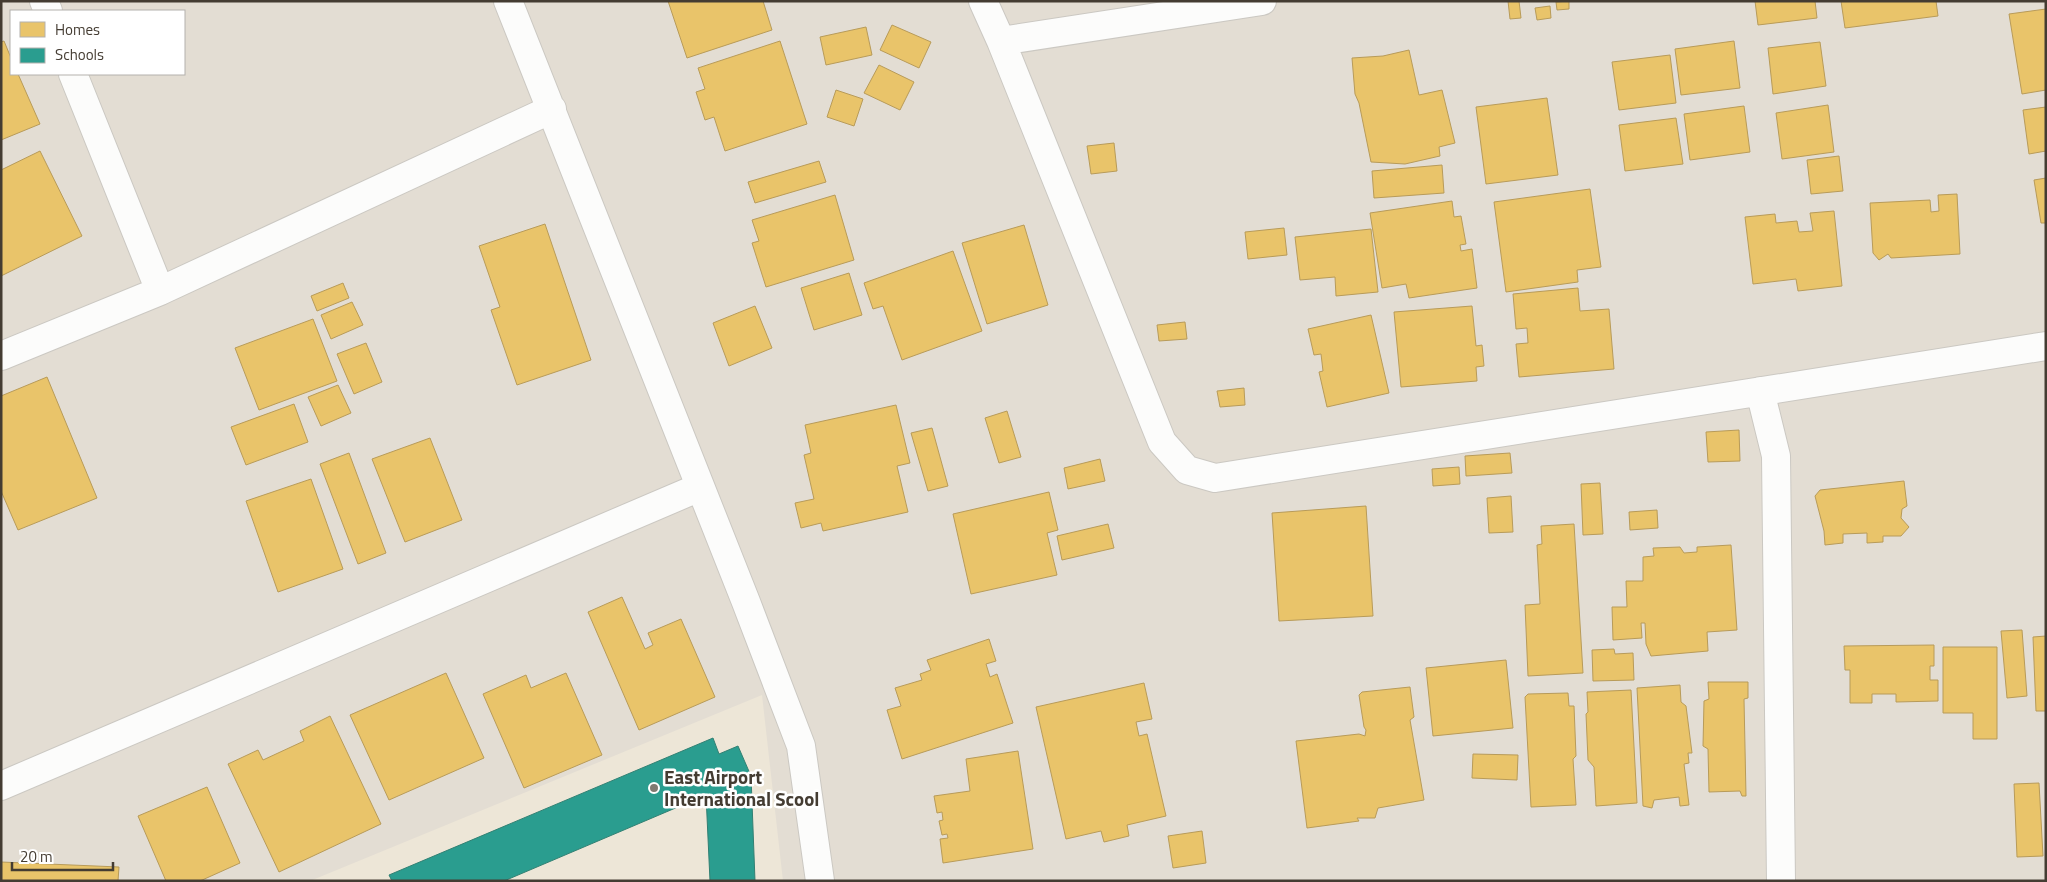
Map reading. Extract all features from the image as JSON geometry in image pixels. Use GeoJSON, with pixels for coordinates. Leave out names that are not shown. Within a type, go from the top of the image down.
{"type":"FeatureCollection","features":[{"type":"Feature","properties":{"kind":"street"},"geometry":{"type":"LineString","coordinates":[[508,1],[552,109],[800,746],[820,881]]}},
{"type":"Feature","properties":{"kind":"street"},"geometry":{"type":"LineString","coordinates":[[982,1],[1000,41],[1162,442],[1187,470],[1215,478],[2046,346]]}},
{"type":"Feature","properties":{"kind":"street"},"geometry":{"type":"LineString","coordinates":[[1000,41],[1262,1]]}},
{"type":"Feature","properties":{"kind":"street"},"geometry":{"type":"LineString","coordinates":[[73,75],[160,290]]}},
{"type":"Feature","properties":{"kind":"street"},"geometry":{"type":"LineString","coordinates":[[1,356],[160,290],[552,109]]}},
{"type":"Feature","properties":{"kind":"street"},"geometry":{"type":"LineString","coordinates":[[1760,391],[1776,456],[1781,881]]}},
{"type":"Feature","properties":{"kind":"street"},"geometry":{"type":"LineString","coordinates":[[1,786],[700,488]]}},
{"type":"Feature","properties":{"kind":"shaded area"},"geometry":{"type":"Polygon","coordinates":[[[1,1],[2046,1],[2046,881],[1,881],[1,1]]]}},
{"type":"Feature","properties":{"kind":"shaded area","name":"East Airport International Scool"},"geometry":{"type":"Polygon","coordinates":[[[762,695],[783,881],[310,881],[762,695]]]}},
{"type":"Feature","properties":{"kind":"building: Homes"},"geometry":{"type":"Polygon","coordinates":[[[668,1],[763,1],[772,30],[687,58],[668,1]]]}},
{"type":"Feature","properties":{"kind":"building: Homes"},"geometry":{"type":"Polygon","coordinates":[[[1508,1],[1519,1],[1521,18],[1510,19],[1508,1]]]}},
{"type":"Feature","properties":{"kind":"building: Homes"},"geometry":{"type":"Polygon","coordinates":[[[1569,1],[1569,9],[1557,10],[1556,2],[1569,1]]]}},
{"type":"Feature","properties":{"kind":"building: Homes"},"geometry":{"type":"Polygon","coordinates":[[[1755,1],[1815,1],[1817,18],[1758,25],[1755,1]]]}},
{"type":"Feature","properties":{"kind":"building: Homes"},"geometry":{"type":"Polygon","coordinates":[[[1841,1],[1936,1],[1938,16],[1845,28],[1841,1]]]}},
{"type":"Feature","properties":{"kind":"building: Homes"},"geometry":{"type":"Polygon","coordinates":[[[1550,6],[1551,18],[1537,20],[1535,8],[1550,6]]]}},
{"type":"Feature","properties":{"kind":"building: Homes"},"geometry":{"type":"Polygon","coordinates":[[[2046,9],[2046,90],[2022,94],[2009,14],[2046,9]]]}},
{"type":"Feature","properties":{"kind":"building: Homes"},"geometry":{"type":"Polygon","coordinates":[[[892,25],[931,42],[919,68],[880,50],[892,25]]]}},
{"type":"Feature","properties":{"kind":"building: Homes"},"geometry":{"type":"Polygon","coordinates":[[[866,27],[872,55],[826,65],[820,37],[866,27]]]}},
{"type":"Feature","properties":{"kind":"building: Homes"},"geometry":{"type":"Polygon","coordinates":[[[4,41],[10,56],[10,75],[18,75],[40,124],[1,140],[1,42],[4,41]]]}},
{"type":"Feature","properties":{"kind":"building: Homes"},"geometry":{"type":"Polygon","coordinates":[[[780,41],[807,124],[725,151],[714,117],[705,120],[696,92],[705,89],[698,68],[780,41]]]}},
{"type":"Feature","properties":{"kind":"building: Homes"},"geometry":{"type":"Polygon","coordinates":[[[1734,41],[1740,88],[1681,95],[1675,49],[1734,41]]]}},
{"type":"Feature","properties":{"kind":"building: Homes"},"geometry":{"type":"Polygon","coordinates":[[[1820,42],[1826,86],[1773,94],[1768,48],[1820,42]]]}},
{"type":"Feature","properties":{"kind":"building: Homes"},"geometry":{"type":"Polygon","coordinates":[[[1409,50],[1419,95],[1442,90],[1455,143],[1439,147],[1440,156],[1405,164],[1371,162],[1359,103],[1355,94],[1352,58],[1383,56],[1409,50]]]}},
{"type":"Feature","properties":{"kind":"building: Homes"},"geometry":{"type":"Polygon","coordinates":[[[1670,55],[1676,103],[1619,110],[1612,62],[1670,55]]]}},
{"type":"Feature","properties":{"kind":"building: Homes"},"geometry":{"type":"Polygon","coordinates":[[[879,65],[914,82],[900,110],[864,93],[879,65]]]}},
{"type":"Feature","properties":{"kind":"building: Homes"},"geometry":{"type":"Polygon","coordinates":[[[836,90],[863,99],[854,126],[827,117],[836,90]]]}},
{"type":"Feature","properties":{"kind":"building: Homes"},"geometry":{"type":"Polygon","coordinates":[[[1547,98],[1558,175],[1486,184],[1476,107],[1547,98]]]}},
{"type":"Feature","properties":{"kind":"building: Homes"},"geometry":{"type":"Polygon","coordinates":[[[1828,105],[1834,152],[1782,159],[1776,113],[1828,105]]]}},
{"type":"Feature","properties":{"kind":"building: Homes"},"geometry":{"type":"Polygon","coordinates":[[[1744,106],[1750,152],[1690,160],[1684,114],[1744,106]]]}},
{"type":"Feature","properties":{"kind":"building: Homes"},"geometry":{"type":"Polygon","coordinates":[[[2046,107],[2046,151],[2029,154],[2023,110],[2046,107]]]}},
{"type":"Feature","properties":{"kind":"building: Homes"},"geometry":{"type":"Polygon","coordinates":[[[1676,118],[1683,164],[1625,171],[1619,125],[1676,118]]]}},
{"type":"Feature","properties":{"kind":"building: Homes"},"geometry":{"type":"Polygon","coordinates":[[[1114,143],[1117,171],[1091,174],[1087,146],[1114,143]]]}},
{"type":"Feature","properties":{"kind":"building: Homes"},"geometry":{"type":"Polygon","coordinates":[[[40,151],[82,236],[1,276],[1,170],[40,151]]]}},
{"type":"Feature","properties":{"kind":"building: Homes"},"geometry":{"type":"Polygon","coordinates":[[[1839,156],[1843,191],[1811,194],[1807,160],[1839,156]]]}},
{"type":"Feature","properties":{"kind":"building: Homes"},"geometry":{"type":"Polygon","coordinates":[[[819,161],[826,182],[755,203],[748,182],[819,161]]]}},
{"type":"Feature","properties":{"kind":"building: Homes"},"geometry":{"type":"Polygon","coordinates":[[[1442,165],[1444,193],[1374,198],[1372,171],[1442,165]]]}},
{"type":"Feature","properties":{"kind":"building: Homes"},"geometry":{"type":"Polygon","coordinates":[[[2046,178],[2046,223],[2041,223],[2034,180],[2046,178]]]}},
{"type":"Feature","properties":{"kind":"building: Homes"},"geometry":{"type":"Polygon","coordinates":[[[1590,189],[1601,267],[1577,270],[1578,282],[1506,292],[1494,202],[1590,189]]]}},
{"type":"Feature","properties":{"kind":"building: Homes"},"geometry":{"type":"Polygon","coordinates":[[[1957,194],[1960,254],[1891,258],[1888,254],[1879,260],[1873,253],[1870,203],[1930,200],[1931,212],[1939,211],[1938,195],[1957,194]]]}},
{"type":"Feature","properties":{"kind":"building: Homes"},"geometry":{"type":"Polygon","coordinates":[[[835,195],[854,260],[766,287],[752,243],[759,241],[752,220],[835,195]]]}},
{"type":"Feature","properties":{"kind":"building: Homes"},"geometry":{"type":"Polygon","coordinates":[[[1452,201],[1454,217],[1461,216],[1466,244],[1460,245],[1461,251],[1472,249],[1477,288],[1409,298],[1406,284],[1382,288],[1370,213],[1452,201]]]}},
{"type":"Feature","properties":{"kind":"building: Homes"},"geometry":{"type":"Polygon","coordinates":[[[1834,211],[1842,286],[1798,291],[1796,279],[1753,284],[1745,217],[1775,214],[1776,223],[1797,221],[1799,232],[1813,231],[1810,213],[1834,211]]]}},
{"type":"Feature","properties":{"kind":"building: Homes"},"geometry":{"type":"Polygon","coordinates":[[[545,224],[591,360],[517,385],[491,310],[500,307],[479,246],[545,224]]]}},
{"type":"Feature","properties":{"kind":"building: Homes"},"geometry":{"type":"Polygon","coordinates":[[[1024,225],[1048,305],[987,324],[962,243],[1024,225]]]}},
{"type":"Feature","properties":{"kind":"building: Homes"},"geometry":{"type":"Polygon","coordinates":[[[1284,228],[1287,255],[1248,259],[1245,232],[1284,228]]]}},
{"type":"Feature","properties":{"kind":"building: Homes"},"geometry":{"type":"Polygon","coordinates":[[[1371,229],[1378,292],[1336,296],[1335,277],[1300,280],[1295,237],[1371,229]]]}},
{"type":"Feature","properties":{"kind":"building: Homes"},"geometry":{"type":"Polygon","coordinates":[[[953,251],[982,331],[902,360],[883,306],[873,309],[864,283],[953,251]]]}},
{"type":"Feature","properties":{"kind":"building: Homes"},"geometry":{"type":"Polygon","coordinates":[[[849,273],[862,315],[814,330],[801,288],[849,273]]]}},
{"type":"Feature","properties":{"kind":"building: Homes"},"geometry":{"type":"Polygon","coordinates":[[[343,283],[349,298],[317,311],[311,296],[343,283]]]}},
{"type":"Feature","properties":{"kind":"building: Homes"},"geometry":{"type":"Polygon","coordinates":[[[1578,288],[1580,311],[1609,309],[1614,369],[1519,377],[1516,344],[1528,343],[1527,328],[1516,329],[1513,294],[1578,288]]]}},
{"type":"Feature","properties":{"kind":"building: Homes"},"geometry":{"type":"Polygon","coordinates":[[[352,302],[363,325],[331,339],[321,315],[352,302]]]}},
{"type":"Feature","properties":{"kind":"building: Homes"},"geometry":{"type":"Polygon","coordinates":[[[755,306],[772,348],[729,366],[713,323],[755,306]]]}},
{"type":"Feature","properties":{"kind":"building: Homes"},"geometry":{"type":"Polygon","coordinates":[[[1472,306],[1476,346],[1482,345],[1484,366],[1476,367],[1477,381],[1401,387],[1394,312],[1472,306]]]}},
{"type":"Feature","properties":{"kind":"building: Homes"},"geometry":{"type":"Polygon","coordinates":[[[1371,315],[1389,393],[1327,407],[1319,372],[1323,371],[1321,354],[1314,355],[1308,329],[1371,315]]]}},
{"type":"Feature","properties":{"kind":"building: Homes"},"geometry":{"type":"Polygon","coordinates":[[[313,319],[337,381],[259,410],[235,348],[313,319]]]}},
{"type":"Feature","properties":{"kind":"building: Homes"},"geometry":{"type":"Polygon","coordinates":[[[1185,322],[1187,339],[1159,341],[1157,325],[1185,322]]]}},
{"type":"Feature","properties":{"kind":"building: Homes"},"geometry":{"type":"Polygon","coordinates":[[[366,343],[382,382],[354,394],[337,354],[366,343]]]}},
{"type":"Feature","properties":{"kind":"building: Homes"},"geometry":{"type":"Polygon","coordinates":[[[47,377],[97,498],[18,530],[1,491],[1,396],[47,377]]]}},
{"type":"Feature","properties":{"kind":"building: Homes"},"geometry":{"type":"Polygon","coordinates":[[[338,385],[351,413],[321,426],[308,397],[338,385]]]}},
{"type":"Feature","properties":{"kind":"building: Homes"},"geometry":{"type":"Polygon","coordinates":[[[1244,388],[1245,405],[1220,407],[1217,391],[1244,388]]]}},
{"type":"Feature","properties":{"kind":"building: Homes"},"geometry":{"type":"Polygon","coordinates":[[[294,404],[308,442],[246,465],[231,427],[294,404]]]}},
{"type":"Feature","properties":{"kind":"building: Homes"},"geometry":{"type":"Polygon","coordinates":[[[896,405],[910,463],[897,466],[908,512],[823,531],[821,523],[801,528],[795,503],[814,499],[804,455],[811,453],[805,425],[896,405]]]}},
{"type":"Feature","properties":{"kind":"building: Homes"},"geometry":{"type":"Polygon","coordinates":[[[1007,411],[1021,457],[999,463],[985,418],[1007,411]]]}},
{"type":"Feature","properties":{"kind":"building: Homes"},"geometry":{"type":"Polygon","coordinates":[[[932,428],[948,486],[928,491],[911,433],[932,428]]]}},
{"type":"Feature","properties":{"kind":"building: Homes"},"geometry":{"type":"Polygon","coordinates":[[[1739,430],[1740,461],[1708,462],[1706,432],[1739,430]]]}},
{"type":"Feature","properties":{"kind":"building: Homes"},"geometry":{"type":"Polygon","coordinates":[[[430,438],[462,520],[405,542],[372,459],[430,438]]]}},
{"type":"Feature","properties":{"kind":"building: Homes"},"geometry":{"type":"Polygon","coordinates":[[[349,453],[386,553],[358,564],[320,464],[349,453]]]}},
{"type":"Feature","properties":{"kind":"building: Homes"},"geometry":{"type":"Polygon","coordinates":[[[1510,453],[1512,473],[1466,476],[1465,456],[1510,453]]]}},
{"type":"Feature","properties":{"kind":"building: Homes"},"geometry":{"type":"Polygon","coordinates":[[[1100,459],[1105,481],[1068,489],[1064,468],[1100,459]]]}},
{"type":"Feature","properties":{"kind":"building: Homes"},"geometry":{"type":"Polygon","coordinates":[[[1459,467],[1460,484],[1433,486],[1432,469],[1459,467]]]}},
{"type":"Feature","properties":{"kind":"building: Homes"},"geometry":{"type":"Polygon","coordinates":[[[311,479],[343,569],[278,592],[246,501],[311,479]]]}},
{"type":"Feature","properties":{"kind":"building: Homes"},"geometry":{"type":"Polygon","coordinates":[[[1904,481],[1907,506],[1902,509],[1901,518],[1909,527],[1901,536],[1883,536],[1883,542],[1867,543],[1867,533],[1843,534],[1843,543],[1825,545],[1824,531],[1815,496],[1820,490],[1904,481]]]}},
{"type":"Feature","properties":{"kind":"building: Homes"},"geometry":{"type":"Polygon","coordinates":[[[1600,483],[1603,534],[1583,535],[1581,484],[1600,483]]]}},
{"type":"Feature","properties":{"kind":"building: Homes"},"geometry":{"type":"Polygon","coordinates":[[[1049,492],[1058,530],[1047,533],[1057,575],[971,594],[953,514],[1049,492]]]}},
{"type":"Feature","properties":{"kind":"building: Homes"},"geometry":{"type":"Polygon","coordinates":[[[1511,496],[1513,532],[1489,533],[1487,498],[1511,496]]]}},
{"type":"Feature","properties":{"kind":"building: Homes"},"geometry":{"type":"Polygon","coordinates":[[[1366,506],[1373,616],[1279,621],[1272,513],[1366,506]]]}},
{"type":"Feature","properties":{"kind":"building: Homes"},"geometry":{"type":"Polygon","coordinates":[[[1657,510],[1658,528],[1630,530],[1629,512],[1657,510]]]}},
{"type":"Feature","properties":{"kind":"building: Homes"},"geometry":{"type":"Polygon","coordinates":[[[1108,524],[1114,548],[1062,560],[1057,536],[1108,524]]]}},
{"type":"Feature","properties":{"kind":"building: Homes"},"geometry":{"type":"Polygon","coordinates":[[[1574,524],[1583,673],[1528,676],[1525,605],[1540,604],[1537,545],[1542,544],[1541,526],[1574,524]]]}},
{"type":"Feature","properties":{"kind":"building: Homes"},"geometry":{"type":"Polygon","coordinates":[[[1731,545],[1737,630],[1707,632],[1708,651],[1651,656],[1646,644],[1645,623],[1641,623],[1642,638],[1613,640],[1612,607],[1627,607],[1626,581],[1643,581],[1643,557],[1654,556],[1653,548],[1680,547],[1684,553],[1697,552],[1697,547],[1731,545]]]}},
{"type":"Feature","properties":{"kind":"building: Homes"},"geometry":{"type":"Polygon","coordinates":[[[622,597],[645,649],[653,645],[648,633],[681,619],[715,697],[639,730],[588,612],[622,597]]]}},
{"type":"Feature","properties":{"kind":"building: Homes"},"geometry":{"type":"Polygon","coordinates":[[[2022,630],[2027,696],[2007,698],[2001,631],[2022,630]]]}},
{"type":"Feature","properties":{"kind":"building: Homes"},"geometry":{"type":"Polygon","coordinates":[[[2046,636],[2046,711],[2036,711],[2033,637],[2046,636]]]}},
{"type":"Feature","properties":{"kind":"building: Homes"},"geometry":{"type":"Polygon","coordinates":[[[989,639],[996,661],[986,664],[990,677],[997,674],[1013,723],[902,759],[887,710],[901,706],[895,688],[922,680],[920,674],[931,670],[927,660],[989,639]]]}},
{"type":"Feature","properties":{"kind":"building: Homes"},"geometry":{"type":"Polygon","coordinates":[[[1934,645],[1934,666],[1930,666],[1930,680],[1938,680],[1938,701],[1896,702],[1896,694],[1872,694],[1872,703],[1850,703],[1850,670],[1845,670],[1844,646],[1934,645]]]}},
{"type":"Feature","properties":{"kind":"building: Homes"},"geometry":{"type":"Polygon","coordinates":[[[1943,647],[1997,647],[1997,739],[1973,739],[1973,713],[1943,713],[1943,647]]]}},
{"type":"Feature","properties":{"kind":"building: Homes"},"geometry":{"type":"Polygon","coordinates":[[[1614,649],[1615,654],[1633,653],[1634,680],[1593,681],[1592,650],[1614,649]]]}},
{"type":"Feature","properties":{"kind":"building: Homes"},"geometry":{"type":"Polygon","coordinates":[[[1506,660],[1513,728],[1433,736],[1426,668],[1506,660]]]}},
{"type":"Feature","properties":{"kind":"building: Homes"},"geometry":{"type":"Polygon","coordinates":[[[446,673],[484,758],[389,800],[350,715],[446,673]]]}},
{"type":"Feature","properties":{"kind":"building: Homes"},"geometry":{"type":"Polygon","coordinates":[[[566,673],[602,755],[524,788],[483,694],[526,675],[531,688],[566,673]]]}},
{"type":"Feature","properties":{"kind":"building: Homes"},"geometry":{"type":"Polygon","coordinates":[[[1708,682],[1748,682],[1748,698],[1744,699],[1746,796],[1742,796],[1740,791],[1709,792],[1708,749],[1703,746],[1704,701],[1709,699],[1708,682]]]}},
{"type":"Feature","properties":{"kind":"building: Homes"},"geometry":{"type":"Polygon","coordinates":[[[1144,683],[1152,719],[1136,722],[1139,736],[1147,734],[1166,816],[1127,825],[1129,836],[1104,842],[1101,831],[1066,839],[1036,707],[1144,683]]]}},
{"type":"Feature","properties":{"kind":"building: Homes"},"geometry":{"type":"Polygon","coordinates":[[[1680,685],[1681,702],[1686,706],[1692,753],[1688,753],[1689,763],[1684,764],[1689,805],[1680,806],[1679,797],[1654,800],[1652,808],[1643,806],[1637,688],[1680,685]]]}},
{"type":"Feature","properties":{"kind":"building: Homes"},"geometry":{"type":"Polygon","coordinates":[[[1410,687],[1414,717],[1410,720],[1424,800],[1378,808],[1375,818],[1357,818],[1359,821],[1307,828],[1296,741],[1359,734],[1365,736],[1366,730],[1359,695],[1362,692],[1410,687]]]}},
{"type":"Feature","properties":{"kind":"building: Homes"},"geometry":{"type":"Polygon","coordinates":[[[1631,690],[1637,803],[1596,806],[1594,767],[1588,760],[1587,692],[1631,690]]]}},
{"type":"Feature","properties":{"kind":"building: Homes"},"geometry":{"type":"Polygon","coordinates":[[[1568,693],[1569,706],[1574,706],[1576,756],[1573,759],[1576,805],[1531,807],[1525,697],[1528,694],[1568,693]]]}},
{"type":"Feature","properties":{"kind":"building: Homes"},"geometry":{"type":"Polygon","coordinates":[[[330,716],[381,824],[279,872],[228,764],[258,750],[263,760],[304,741],[300,731],[330,716]]]}},
{"type":"Feature","properties":{"kind":"building: Homes"},"geometry":{"type":"Polygon","coordinates":[[[1018,751],[1033,849],[943,863],[940,839],[948,838],[947,834],[942,835],[939,821],[943,820],[942,812],[937,813],[934,796],[970,791],[966,759],[1018,751]]]}},
{"type":"Feature","properties":{"kind":"building: Homes"},"geometry":{"type":"Polygon","coordinates":[[[1473,754],[1518,755],[1517,780],[1472,778],[1473,754]]]}},
{"type":"Feature","properties":{"kind":"building: Homes"},"geometry":{"type":"Polygon","coordinates":[[[2039,783],[2043,856],[2017,857],[2014,784],[2039,783]]]}},
{"type":"Feature","properties":{"kind":"building: Homes"},"geometry":{"type":"Polygon","coordinates":[[[207,787],[240,863],[200,881],[166,881],[138,816],[207,787]]]}},
{"type":"Feature","properties":{"kind":"building: Homes"},"geometry":{"type":"Polygon","coordinates":[[[1202,831],[1206,863],[1173,868],[1168,836],[1202,831]]]}},
{"type":"Feature","properties":{"kind":"building: Homes"},"geometry":{"type":"Polygon","coordinates":[[[1,862],[119,867],[118,881],[1,881],[1,862]]]}},
{"type":"Feature","properties":{"kind":"building: Schools"},"geometry":{"type":"Polygon","coordinates":[[[713,738],[719,754],[738,746],[751,776],[755,881],[710,881],[706,795],[504,881],[392,881],[389,875],[713,738]]]}},
{"type":"Feature","properties":{"kind":"place","name":"East Airport International Scool"},"geometry":{"type":"Point","coordinates":[654,788]}}]}
